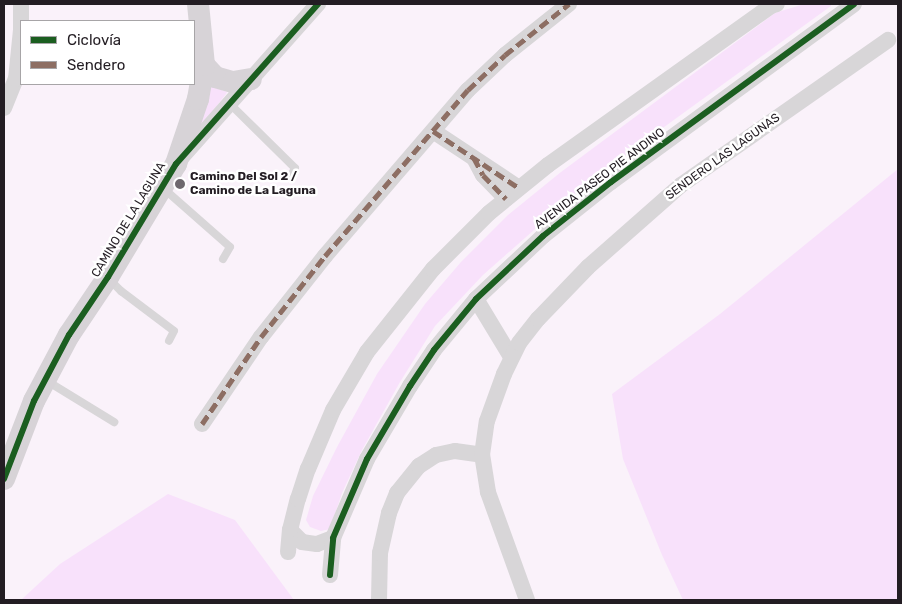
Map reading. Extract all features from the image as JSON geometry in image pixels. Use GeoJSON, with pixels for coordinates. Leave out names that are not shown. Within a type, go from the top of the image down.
{"type":"FeatureCollection","features":[{"type":"Feature","properties":{"kind":"street"},"geometry":{"type":"LineString","coordinates":[[21,4],[21,20]]}},
{"type":"Feature","properties":{"kind":"street"},"geometry":{"type":"LineString","coordinates":[[176,164],[198,99],[204,65],[198,4]]}},
{"type":"Feature","properties":{"kind":"street","name":"CAMINO DE LA LAGUNA"},"geometry":{"type":"LineString","coordinates":[[4,479],[18,439],[68,335],[108,277],[176,164],[318,4]]}},
{"type":"Feature","properties":{"kind":"street"},"geometry":{"type":"LineString","coordinates":[[202,424],[261,337],[319,263],[468,90],[499,61],[569,4]]}},
{"type":"Feature","properties":{"kind":"street"},"geometry":{"type":"LineString","coordinates":[[288,552],[290,530],[305,477],[319,440],[349,380],[367,352],[407,299],[433,269],[519,188],[771,6],[777,4]]}},
{"type":"Feature","properties":{"kind":"street","name":"AVENIDA PASEO PIE ANDINO"},"geometry":{"type":"LineString","coordinates":[[330,574],[333,538],[356,482],[387,422],[434,350],[476,299],[543,236],[611,182],[854,4]]}},
{"type":"Feature","properties":{"kind":"street"},"geometry":{"type":"LineString","coordinates":[[4,108],[16,79],[20,40]]}},
{"type":"Feature","properties":{"kind":"street","name":"SENDERO LAS LAGUNAS"},"geometry":{"type":"LineString","coordinates":[[527,600],[488,492],[482,455],[487,421],[511,357],[533,325],[588,267],[681,186],[888,40]]}},
{"type":"Feature","properties":{"kind":"street"},"geometry":{"type":"LineString","coordinates":[[204,65],[215,77],[233,82],[251,79]]}},
{"type":"Feature","properties":{"kind":"street"},"geometry":{"type":"LineString","coordinates":[[433,131],[472,155],[519,188]]}},
{"type":"Feature","properties":{"kind":"street"},"geometry":{"type":"LineString","coordinates":[[472,155],[483,175],[506,199]]}},
{"type":"Feature","properties":{"kind":"street"},"geometry":{"type":"LineString","coordinates":[[476,299],[511,357]]}},
{"type":"Feature","properties":{"kind":"street"},"geometry":{"type":"LineString","coordinates":[[379,600],[380,553],[387,519],[397,493],[419,466],[436,455],[455,451],[482,455]]}},
{"type":"Feature","properties":{"kind":"street"},"geometry":{"type":"LineString","coordinates":[[290,530],[302,542],[317,544],[333,538]]}},
{"type":"Feature","properties":{"kind":"lane"},"geometry":{"type":"LineString","coordinates":[[230,104],[295,168],[291,176]]}},
{"type":"Feature","properties":{"kind":"lane"},"geometry":{"type":"LineString","coordinates":[[163,188],[230,247],[223,259]]}},
{"type":"Feature","properties":{"kind":"lane"},"geometry":{"type":"LineString","coordinates":[[108,277],[121,291],[174,331],[169,341]]}},
{"type":"Feature","properties":{"kind":"lane"},"geometry":{"type":"LineString","coordinates":[[45,380],[114,422]]}},
{"type":"Feature","properties":{"kind":"shaded area"},"geometry":{"type":"Polygon","coordinates":[[[804,4],[831,4],[831,6],[587,183],[483,275],[435,326],[400,382],[362,450],[342,493],[330,529],[321,531],[310,527],[306,520],[313,496],[337,447],[377,374],[425,304],[461,262],[508,215],[561,172],[775,13],[804,4]]]}},
{"type":"Feature","properties":{"kind":"shaded area"},"geometry":{"type":"Polygon","coordinates":[[[210,86],[227,92],[202,125],[200,120],[210,86]]]}},
{"type":"Feature","properties":{"kind":"shaded area"},"geometry":{"type":"Polygon","coordinates":[[[898,169],[898,600],[683,600],[662,555],[623,459],[612,394],[720,314],[898,169]]]}},
{"type":"Feature","properties":{"kind":"shaded area"},"geometry":{"type":"Polygon","coordinates":[[[168,494],[235,520],[294,600],[21,600],[60,564],[168,494]]]}},
{"type":"Feature","properties":{"kind":"marked path"},"geometry":{"type":"LineString","coordinates":[[202,424],[261,337],[325,256],[468,90],[505,55],[569,4]]}},
{"type":"Feature","properties":{"kind":"marked path"},"geometry":{"type":"LineString","coordinates":[[433,131],[519,188]]}},
{"type":"Feature","properties":{"kind":"marked path"},"geometry":{"type":"LineString","coordinates":[[474,158],[483,175],[506,199]]}},
{"type":"Feature","properties":{"kind":"cycle path"},"geometry":{"type":"LineString","coordinates":[[4,479],[34,401],[69,335],[108,277],[176,164],[318,4]]}},
{"type":"Feature","properties":{"kind":"cycle path"},"geometry":{"type":"LineString","coordinates":[[330,575],[333,538],[367,459],[410,386],[434,350],[476,299],[543,236],[611,182],[854,4]]}},
{"type":"Feature","properties":{"kind":"place","name":"Camino Del Sol 2 / Camino de La Laguna"},"geometry":{"type":"Point","coordinates":[180,184]}}]}
